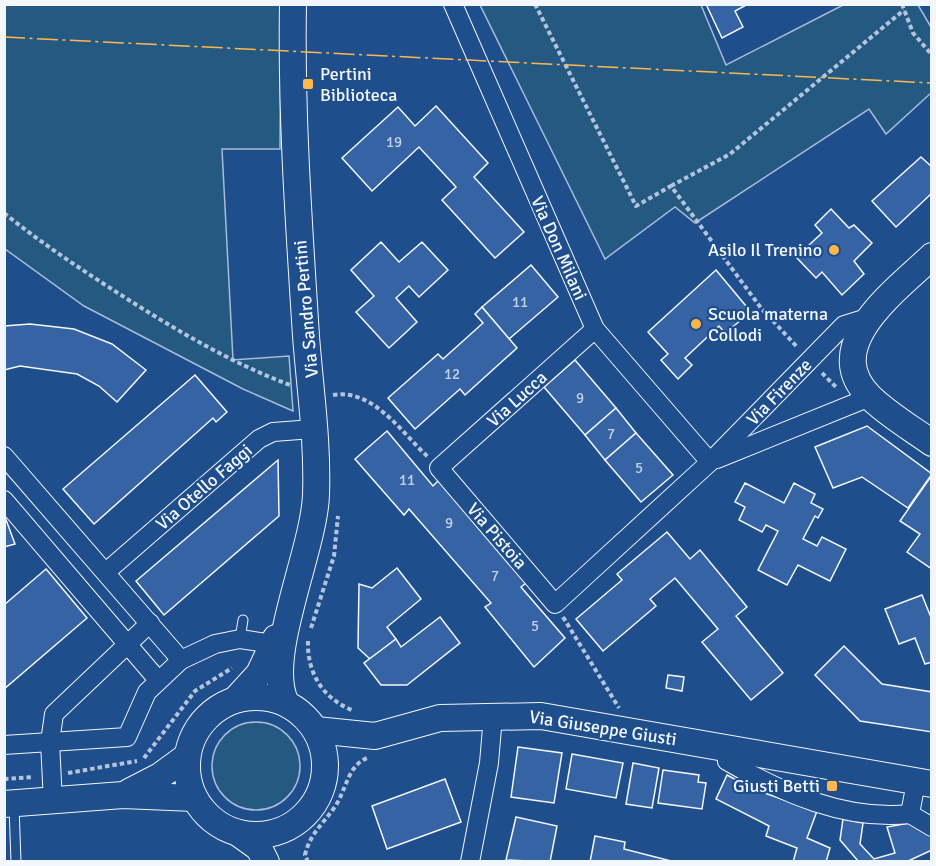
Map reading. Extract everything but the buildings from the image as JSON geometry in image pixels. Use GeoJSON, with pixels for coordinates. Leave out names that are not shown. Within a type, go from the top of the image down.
{"type":"FeatureCollection","features":[{"type":"Feature","properties":{"kind":"street","name":"Via Sandro Pertini"},"geometry":{"type":"LineString","coordinates":[[286,703],[280,691],[279,665],[290,611],[314,521],[316,493],[314,429],[304,394],[294,148],[293,4]]}},
{"type":"Feature","properties":{"kind":"street","name":"Via Don Milani"},"geometry":{"type":"LineString","coordinates":[[453,4],[595,329],[710,462]]}},
{"type":"Feature","properties":{"kind":"street","name":"Via Firenze"},"geometry":{"type":"LineString","coordinates":[[555,604],[710,462],[844,325],[870,317],[932,256]]}},
{"type":"Feature","properties":{"kind":"street"},"geometry":{"type":"LineString","coordinates":[[870,317],[856,341],[851,364],[860,385],[861,400],[932,443]]}},
{"type":"Feature","properties":{"kind":"street","name":"Via Lucca"},"geometry":{"type":"LineString","coordinates":[[439,468],[595,329]]}},
{"type":"Feature","properties":{"kind":"street","name":"Via Firenze"},"geometry":{"type":"LineString","coordinates":[[710,462],[861,400]]}},
{"type":"Feature","properties":{"kind":"street","name":"Via Otello Faggi"},"geometry":{"type":"LineString","coordinates":[[106,572],[259,439],[273,432],[314,429]]}},
{"type":"Feature","properties":{"kind":"street"},"geometry":{"type":"LineString","coordinates":[[4,456],[181,660]]}},
{"type":"Feature","properties":{"kind":"street","name":"Via Pistoia"},"geometry":{"type":"LineString","coordinates":[[439,468],[555,604]]}},
{"type":"Feature","properties":{"kind":"street"},"geometry":{"type":"LineString","coordinates":[[4,501],[158,680]]}},
{"type":"Feature","properties":{"kind":"street"},"geometry":{"type":"LineString","coordinates":[[41,542],[63,524]]}},
{"type":"Feature","properties":{"kind":"street","name":"Via Sandro Pertini"},"geometry":{"type":"LineString","coordinates":[[237,698],[259,674],[290,611]]}},
{"type":"Feature","properties":{"kind":"street"},"geometry":{"type":"LineString","coordinates":[[53,802],[50,742],[54,714],[126,643],[150,623]]}},
{"type":"Feature","properties":{"kind":"street"},"geometry":{"type":"LineString","coordinates":[[4,745],[127,737],[140,703],[158,680],[181,660],[215,644],[240,639],[273,644]]}},
{"type":"Feature","properties":{"kind":"street"},"geometry":{"type":"LineString","coordinates":[[237,698],[254,696],[286,703],[303,714],[316,730]]}},
{"type":"Feature","properties":{"kind":"street","name":"Via Giuseppe Giusti"},"geometry":{"type":"LineString","coordinates":[[237,698],[213,710],[195,731],[186,757],[187,778],[194,798],[205,814],[220,826],[238,833],[258,835],[287,828],[312,806],[325,774],[335,762],[370,736]]}},
{"type":"Feature","properties":{"kind":"street"},"geometry":{"type":"LineString","coordinates":[[470,861],[489,763],[493,716]]}},
{"type":"Feature","properties":{"kind":"street","name":"Via Giuseppe Giusti"},"geometry":{"type":"LineString","coordinates":[[325,774],[322,744],[316,730],[370,736],[440,718],[541,716],[634,732],[728,755],[924,783]]}},
{"type":"Feature","properties":{"kind":"street","name":"Via Giuseppe Giusti"},"geometry":{"type":"LineString","coordinates":[[728,755],[759,780],[812,802],[885,817],[910,814]]}},
{"type":"Feature","properties":{"kind":"street"},"geometry":{"type":"LineString","coordinates":[[123,795],[160,776],[186,757]]}},
{"type":"Feature","properties":{"kind":"street"},"geometry":{"type":"LineString","coordinates":[[924,783],[910,814],[932,827]]}},
{"type":"Feature","properties":{"kind":"street"},"geometry":{"type":"LineString","coordinates":[[9,804],[123,795],[194,798]]}},
{"type":"Feature","properties":{"kind":"street"},"geometry":{"type":"LineString","coordinates":[[281,861],[282,840],[287,828]]}},
{"type":"Feature","properties":{"kind":"street"},"geometry":{"type":"LineString","coordinates":[[238,833],[259,848],[266,861]]}},
{"type":"Feature","properties":{"kind":"lane"},"geometry":{"type":"LineString","coordinates":[[240,639],[243,620]]}},
{"type":"Feature","properties":{"kind":"lane"},"geometry":{"type":"LineString","coordinates":[[9,804],[16,861]]}},
{"type":"Feature","properties":{"kind":"path"},"geometry":{"type":"LineString","coordinates":[[535,4],[636,206],[730,154],[904,10]]}},
{"type":"Feature","properties":{"kind":"path"},"geometry":{"type":"LineString","coordinates":[[902,4],[913,33],[932,55]]}},
{"type":"Feature","properties":{"kind":"path"},"geometry":{"type":"LineString","coordinates":[[671,186],[761,308],[809,361],[861,400]]}},
{"type":"Feature","properties":{"kind":"path"},"geometry":{"type":"LineString","coordinates":[[4,213],[48,248],[179,331],[253,371],[304,394],[340,394],[369,399],[439,468]]}},
{"type":"Feature","properties":{"kind":"path"},"geometry":{"type":"LineString","coordinates":[[555,604],[634,732]]}},
{"type":"Feature","properties":{"kind":"shaded area"},"geometry":{"type":"Polygon","coordinates":[[[5,5],[281,5],[280,149],[222,149],[233,360],[289,356],[293,411],[243,389],[84,306],[5,249],[5,5]]]}},
{"type":"Feature","properties":{"kind":"shaded area"},"geometry":{"type":"Polygon","coordinates":[[[480,5],[701,5],[726,65],[843,5],[918,5],[931,27],[931,93],[886,134],[869,109],[695,223],[675,207],[605,259],[480,5]]]}},
{"type":"Feature","properties":{"kind":"shaded area"},"geometry":{"type":"Polygon","coordinates":[[[256,722],[273,726],[287,735],[296,749],[300,766],[296,783],[287,797],[273,806],[256,810],[239,806],[225,797],[216,783],[212,766],[216,749],[225,735],[239,726],[256,722]]]}},
{"type":"Feature","properties":{"kind":"power"},"geometry":{"type":"LineString","coordinates":[[4,37],[932,83]]}},
{"type":"Feature","properties":{"kind":"place","name":"Pertini Biblioteca"},"geometry":{"type":"Point","coordinates":[308,84]}},
{"type":"Feature","properties":{"kind":"place","name":"Asilo Il Trenino"},"geometry":{"type":"Point","coordinates":[834,250]}},
{"type":"Feature","properties":{"kind":"place","name":"Scuola materna Collodi"},"geometry":{"type":"Point","coordinates":[696,324]}},
{"type":"Feature","properties":{"kind":"place","name":"Giusti Betti"},"geometry":{"type":"Point","coordinates":[832,786]}}]}
